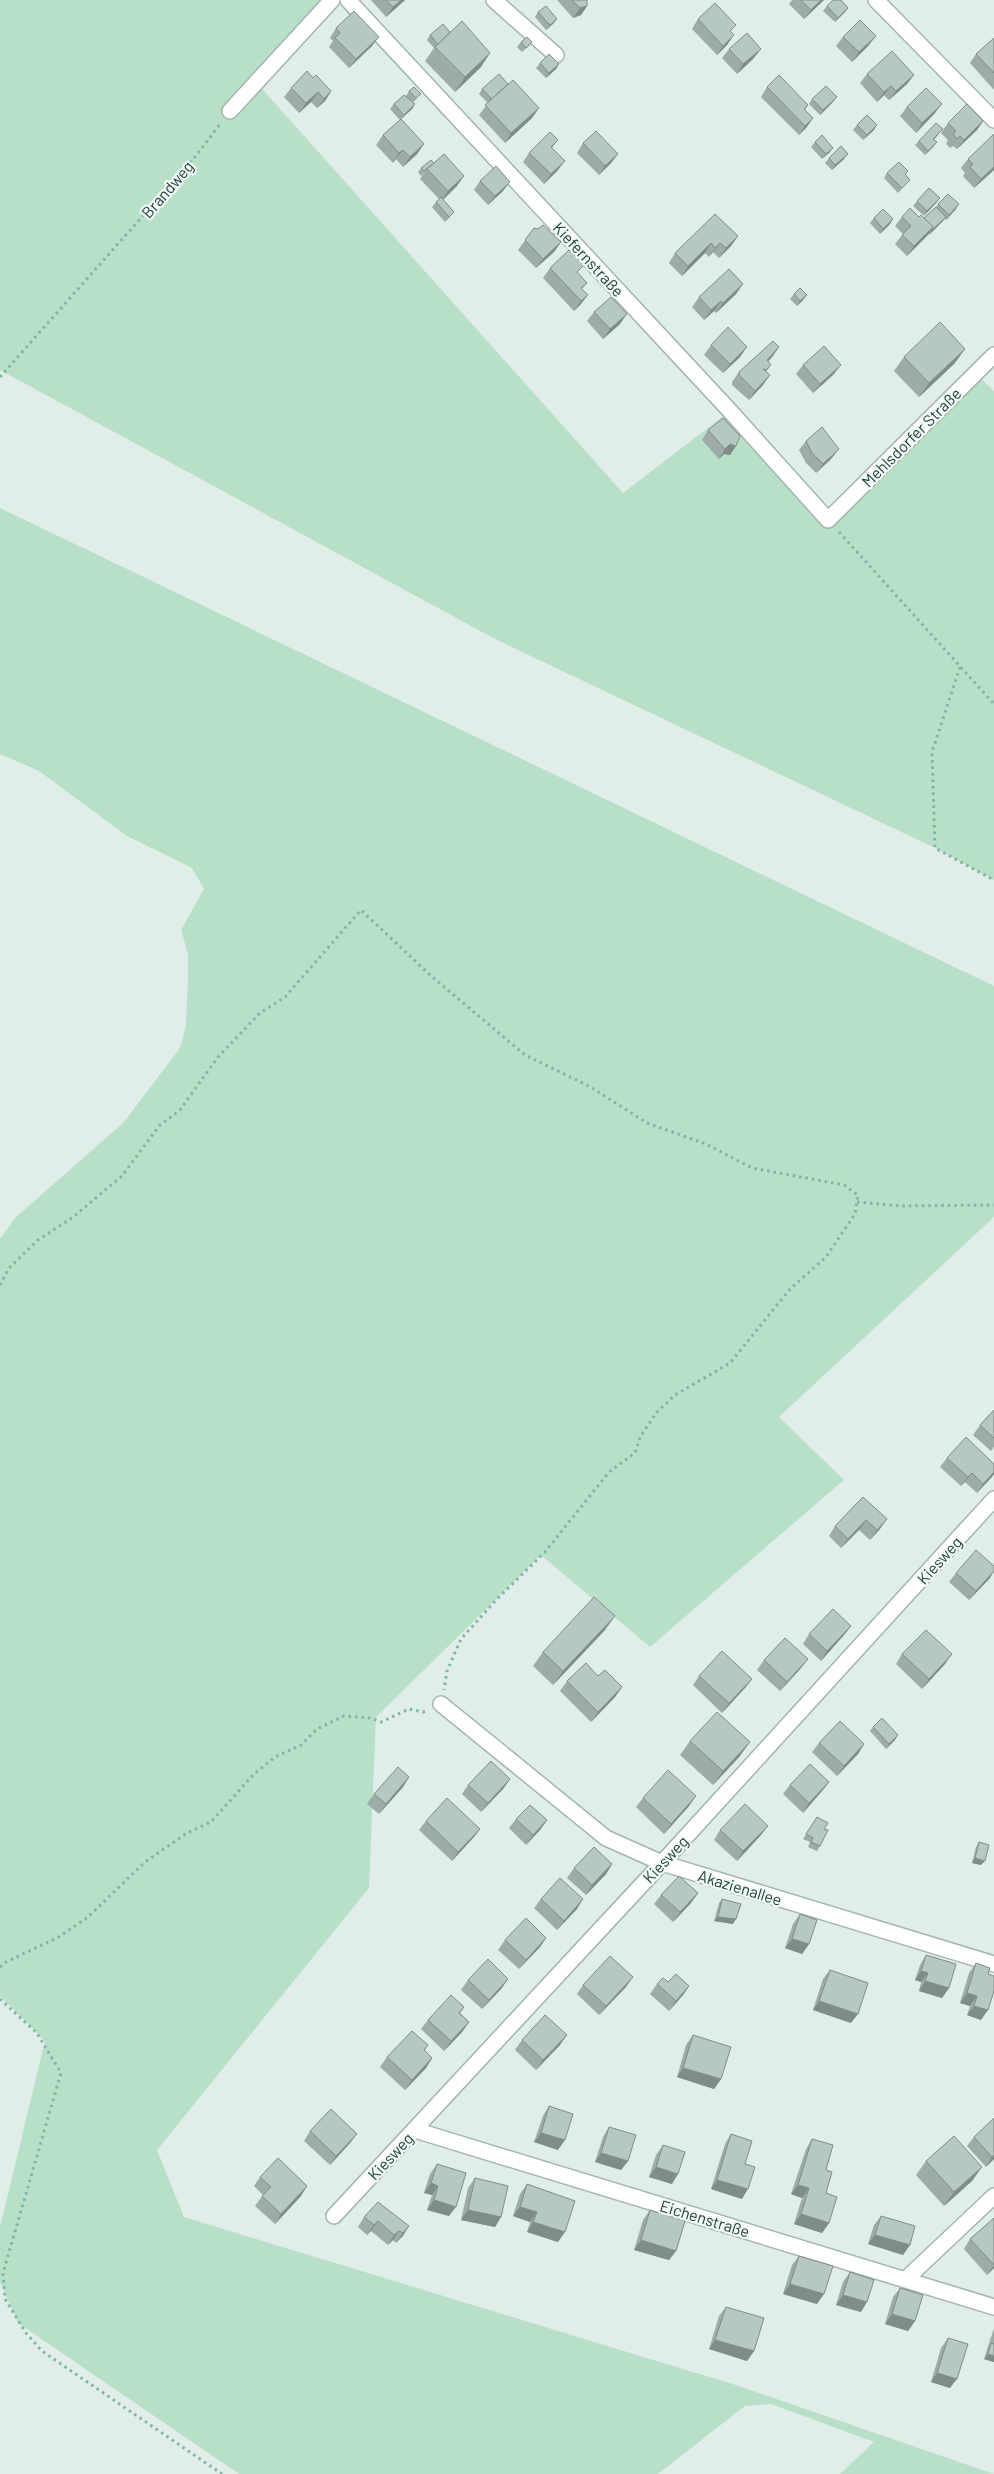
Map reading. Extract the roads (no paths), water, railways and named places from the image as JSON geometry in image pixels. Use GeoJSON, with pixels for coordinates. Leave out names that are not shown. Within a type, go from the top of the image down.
{"type":"FeatureCollection","features":[{"type":"Feature","properties":{"kind":"street"},"geometry":{"type":"LineString","coordinates":[[230,111],[332,0]]}},
{"type":"Feature","properties":{"kind":"street","name":"Kiefernstraße"},"geometry":{"type":"LineString","coordinates":[[348,0],[730,411],[828,520]]}},
{"type":"Feature","properties":{"kind":"street"},"geometry":{"type":"LineString","coordinates":[[494,0],[556,55]]}},
{"type":"Feature","properties":{"kind":"street"},"geometry":{"type":"LineString","coordinates":[[876,0],[994,120]]}},
{"type":"Feature","properties":{"kind":"street","name":"Mehlsdorfer Straße"},"geometry":{"type":"LineString","coordinates":[[828,520],[994,355]]}},
{"type":"Feature","properties":{"kind":"street","name":"Kiesweg"},"geometry":{"type":"LineString","coordinates":[[334,2216],[662,1863],[994,1500]]}},
{"type":"Feature","properties":{"kind":"street","name":"Akazienallee"},"geometry":{"type":"LineString","coordinates":[[441,1704],[606,1838],[662,1863],[994,1964]]}},
{"type":"Feature","properties":{"kind":"street","name":"Eichenstraße"},"geometry":{"type":"LineString","coordinates":[[415,2130],[994,2307]]}},
{"type":"Feature","properties":{"kind":"street"},"geometry":{"type":"LineString","coordinates":[[906,2280],[994,2196]]}}]}
